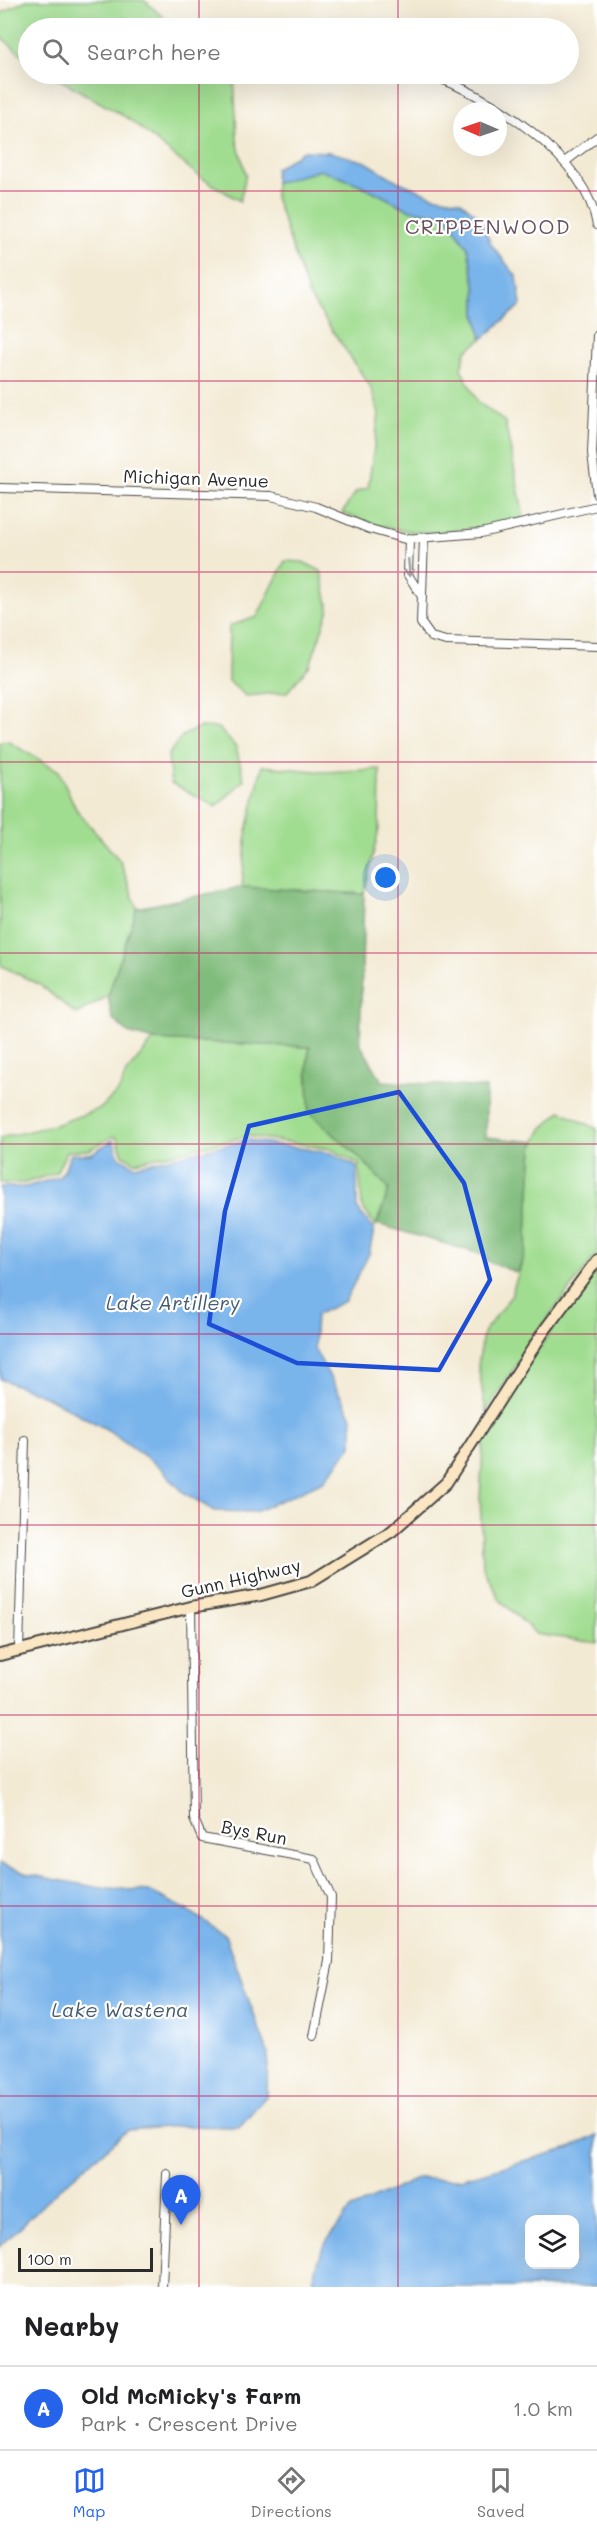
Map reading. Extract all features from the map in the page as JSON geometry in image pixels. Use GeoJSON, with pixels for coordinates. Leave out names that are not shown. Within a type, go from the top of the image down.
{"type":"FeatureCollection","features":[{"type":"Feature","properties":{"kind":"main road","name":"Gunn Highway"},"geometry":{"type":"LineString","coordinates":[[0,1655],[191,1607],[261,1595],[311,1581],[392,1531],[446,1483],[544,1331],[597,1260]]}},
{"type":"Feature","properties":{"kind":"street"},"geometry":{"type":"LineString","coordinates":[[455,84],[539,137],[566,161],[586,191],[597,225]]}},
{"type":"Feature","properties":{"kind":"street"},"geometry":{"type":"LineString","coordinates":[[566,161],[597,137]]}},
{"type":"Feature","properties":{"kind":"street"},"geometry":{"type":"LineString","coordinates":[[597,335],[592,453],[597,495]]}},
{"type":"Feature","properties":{"kind":"street","name":"Michigan Avenue"},"geometry":{"type":"LineString","coordinates":[[0,488],[271,496],[316,507],[370,530],[409,538],[481,533],[597,506]]}},
{"type":"Feature","properties":{"kind":"street"},"geometry":{"type":"LineString","coordinates":[[409,538],[408,575],[421,595]]}},
{"type":"Feature","properties":{"kind":"street"},"geometry":{"type":"LineString","coordinates":[[424,538],[421,623],[426,633],[438,640],[597,645]]}},
{"type":"Feature","properties":{"kind":"street"},"geometry":{"type":"LineString","coordinates":[[19,1651],[26,1440]]}},
{"type":"Feature","properties":{"kind":"street","name":"Bys Run"},"geometry":{"type":"LineString","coordinates":[[191,1607],[194,1819],[202,1838],[315,1859],[331,1897],[329,1961],[314,2036]]}},
{"type":"Feature","properties":{"kind":"street"},"geometry":{"type":"LineString","coordinates":[[162,2287],[167,2174]]}},
{"type":"Feature","properties":{"kind":"highlighted area"},"geometry":{"type":"Polygon","coordinates":[[[399,1092],[464,1183],[490,1280],[439,1370],[297,1363],[209,1324],[225,1211],[249,1126],[399,1092]]]}},
{"type":"Feature","properties":{"kind":"green space"},"geometry":{"type":"Polygon","coordinates":[[[26,0],[144,0],[164,18],[18,18],[18,51],[0,36],[0,14],[26,0]]]}},
{"type":"Feature","properties":{"kind":"green space"},"geometry":{"type":"Polygon","coordinates":[[[68,84],[234,84],[237,141],[246,174],[240,201],[200,177],[129,119],[68,84]]]}},
{"type":"Feature","properties":{"kind":"green space"},"geometry":{"type":"Polygon","coordinates":[[[321,170],[361,185],[410,210],[446,215],[468,248],[476,290],[476,314],[482,339],[466,351],[461,369],[478,402],[505,422],[524,518],[476,528],[433,532],[389,528],[342,513],[356,492],[368,488],[379,414],[370,386],[309,296],[275,197],[275,183],[321,170]]]}},
{"type":"Feature","properties":{"kind":"green space"},"geometry":{"type":"Polygon","coordinates":[[[285,561],[303,562],[321,571],[329,609],[310,665],[287,692],[246,696],[228,681],[229,626],[257,617],[285,561]]]}},
{"type":"Feature","properties":{"kind":"green space"},"geometry":{"type":"Polygon","coordinates":[[[200,727],[218,728],[236,747],[244,780],[216,807],[171,783],[168,755],[182,736],[200,727]]]}},
{"type":"Feature","properties":{"kind":"green space"},"geometry":{"type":"Polygon","coordinates":[[[0,742],[9,742],[59,771],[76,809],[120,861],[137,908],[108,996],[76,1014],[40,985],[0,965],[0,742]]]}},
{"type":"Feature","properties":{"kind":"green space"},"geometry":{"type":"Polygon","coordinates":[[[262,766],[325,772],[380,769],[379,829],[364,894],[242,887],[247,831],[262,766]]]}},
{"type":"Feature","properties":{"kind":"green space"},"geometry":{"type":"Polygon","coordinates":[[[242,887],[363,894],[364,892],[360,1044],[382,1081],[486,1088],[486,1137],[535,1142],[526,1250],[518,1273],[487,1261],[487,1256],[377,1224],[389,1189],[362,1160],[309,1112],[310,1047],[154,1040],[128,1033],[112,1018],[108,996],[137,908],[242,887]]]}},
{"type":"Feature","properties":{"kind":"green space"},"geometry":{"type":"Polygon","coordinates":[[[154,1040],[310,1047],[307,1070],[309,1112],[362,1160],[389,1189],[376,1226],[362,1207],[359,1164],[331,1149],[248,1136],[135,1162],[123,1155],[117,1138],[113,1136],[89,1150],[67,1151],[56,1173],[25,1183],[0,1183],[0,1138],[55,1125],[101,1108],[120,1089],[126,1073],[154,1040]]]}},
{"type":"Feature","properties":{"kind":"green space"},"geometry":{"type":"Polygon","coordinates":[[[561,1111],[597,1129],[597,1254],[540,1328],[486,1412],[478,1366],[483,1333],[511,1296],[526,1250],[533,1147],[542,1129],[561,1111]]]}},
{"type":"Feature","properties":{"kind":"green space"},"geometry":{"type":"Polygon","coordinates":[[[597,1271],[597,1643],[536,1634],[500,1600],[483,1567],[480,1497],[484,1432],[549,1333],[597,1271]]]}},
{"type":"Feature","properties":{"kind":"water"},"geometry":{"type":"Polygon","coordinates":[[[303,151],[330,152],[366,162],[397,181],[433,196],[460,201],[478,216],[491,244],[517,277],[521,305],[482,339],[476,314],[476,290],[468,248],[446,215],[410,210],[361,185],[321,170],[275,183],[275,169],[303,151]]]}},
{"type":"Feature","properties":{"kind":"water","name":"Lake Artillery"},"geometry":{"type":"Polygon","coordinates":[[[113,1140],[119,1157],[135,1166],[247,1140],[331,1153],[357,1167],[357,1208],[374,1230],[369,1254],[345,1301],[316,1315],[314,1348],[352,1417],[352,1445],[324,1481],[255,1512],[214,1511],[183,1492],[161,1468],[108,1430],[45,1396],[0,1379],[0,1187],[26,1187],[59,1177],[71,1154],[91,1154],[113,1140]]]}},
{"type":"Feature","properties":{"kind":"water","name":"Lake Wastena"},"geometry":{"type":"Polygon","coordinates":[[[0,1864],[32,1875],[95,1887],[149,1891],[189,1911],[225,1935],[268,2053],[267,2095],[239,2127],[180,2126],[128,2130],[60,2188],[0,2247],[0,1864]]]}},
{"type":"Feature","properties":{"kind":"water"},"geometry":{"type":"Polygon","coordinates":[[[597,2135],[597,2287],[311,2287],[323,2246],[351,2209],[419,2178],[460,2179],[570,2148],[597,2135]]]}},
{"type":"Feature","properties":{"kind":"place","name":"Old McMicky's Farm"},"geometry":{"type":"Point","coordinates":[181,2225]}},
{"type":"Feature","properties":{"kind":"district","name":"CRIPPENWOOD"},"geometry":{"type":"Point","coordinates":[488,227]}}]}
